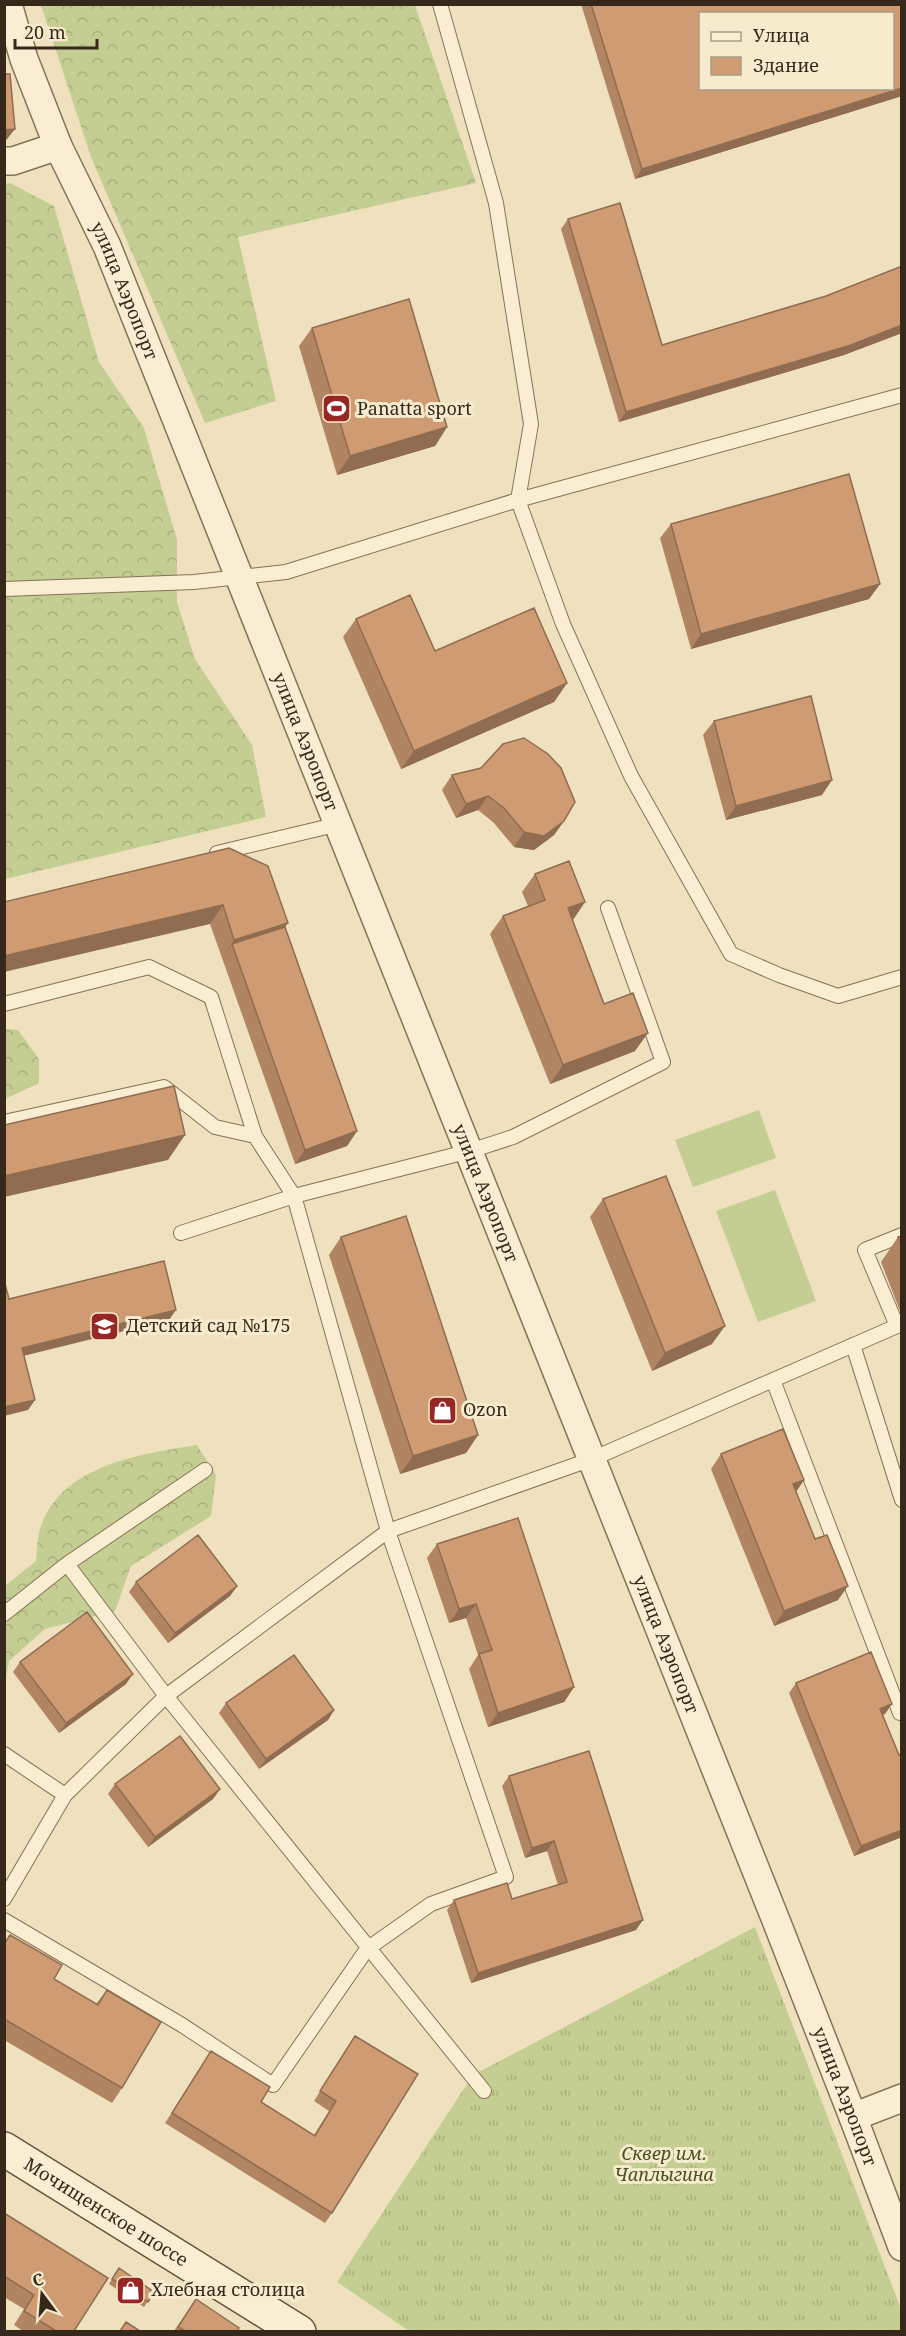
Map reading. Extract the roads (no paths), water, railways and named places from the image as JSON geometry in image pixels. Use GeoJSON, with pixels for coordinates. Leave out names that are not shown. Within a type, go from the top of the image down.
{"type":"FeatureCollection","features":[{"type":"Feature","properties":{"kind":"main road","name":"Мочищенское шоссе"},"geometry":{"type":"LineString","coordinates":[[4,2149],[299,2331]]}},
{"type":"Feature","properties":{"kind":"street","name":"улица Аэропорт"},"geometry":{"type":"LineString","coordinates":[[8,4],[24,59],[58,146],[107,246],[241,578],[854,2117],[902,2247]]}},
{"type":"Feature","properties":{"kind":"street"},"geometry":{"type":"LineString","coordinates":[[4,161],[13,161],[58,146]]}},
{"type":"Feature","properties":{"kind":"street"},"geometry":{"type":"LineString","coordinates":[[854,2117],[902,2098]]}},
{"type":"Feature","properties":{"kind":"lane"},"geometry":{"type":"LineString","coordinates":[[440,4],[496,203],[531,424],[518,500],[563,624],[631,776],[731,954],[838,996],[902,977]]}},
{"type":"Feature","properties":{"kind":"lane"},"geometry":{"type":"LineString","coordinates":[[4,589],[241,578],[286,572],[518,500],[902,395]]}},
{"type":"Feature","properties":{"kind":"lane"},"geometry":{"type":"LineString","coordinates":[[200,857],[339,824]]}},
{"type":"Feature","properties":{"kind":"lane"},"geometry":{"type":"LineString","coordinates":[[181,1233],[294,1196],[513,1137],[663,1062],[608,908]]}},
{"type":"Feature","properties":{"kind":"lane"},"geometry":{"type":"LineString","coordinates":[[4,1004],[149,967],[211,997],[255,1136],[294,1196],[388,1531],[506,1877],[431,1904],[368,1949],[273,2085],[182,2025],[4,1920]]}},
{"type":"Feature","properties":{"kind":"lane"},"geometry":{"type":"LineString","coordinates":[[4,1122],[164,1087],[215,1127],[255,1136]]}},
{"type":"Feature","properties":{"kind":"lane"},"geometry":{"type":"LineString","coordinates":[[4,1899],[65,1795],[166,1696],[388,1531],[592,1459],[899,1326],[865,1250],[902,1235]]}},
{"type":"Feature","properties":{"kind":"lane"},"geometry":{"type":"LineString","coordinates":[[852,1345],[902,1500]]}},
{"type":"Feature","properties":{"kind":"lane"},"geometry":{"type":"LineString","coordinates":[[773,1380],[857,1603],[900,1713],[902,1713]]}},
{"type":"Feature","properties":{"kind":"lane"},"geometry":{"type":"LineString","coordinates":[[4,1614],[67,1564],[205,1470]]}},
{"type":"Feature","properties":{"kind":"lane"},"geometry":{"type":"LineString","coordinates":[[67,1564],[166,1696],[484,2091]]}},
{"type":"Feature","properties":{"kind":"lane"},"geometry":{"type":"LineString","coordinates":[[4,1754],[65,1795]]}},
{"type":"Feature","properties":{"kind":"place","name":"Panatta sport"},"geometry":{"type":"Point","coordinates":[336,409]}},
{"type":"Feature","properties":{"kind":"place","name":"Детский сад №175"},"geometry":{"type":"Point","coordinates":[105,1326]}},
{"type":"Feature","properties":{"kind":"place","name":"Ozon"},"geometry":{"type":"Point","coordinates":[442,1410]}},
{"type":"Feature","properties":{"kind":"place","name":"Хлебная столица"},"geometry":{"type":"Point","coordinates":[130,2290]}},
{"type":"Feature","properties":{"kind":"park label","name":"Сквер им. Чаплыгина"},"geometry":{"type":"Point","coordinates":[664,2164]}}]}
